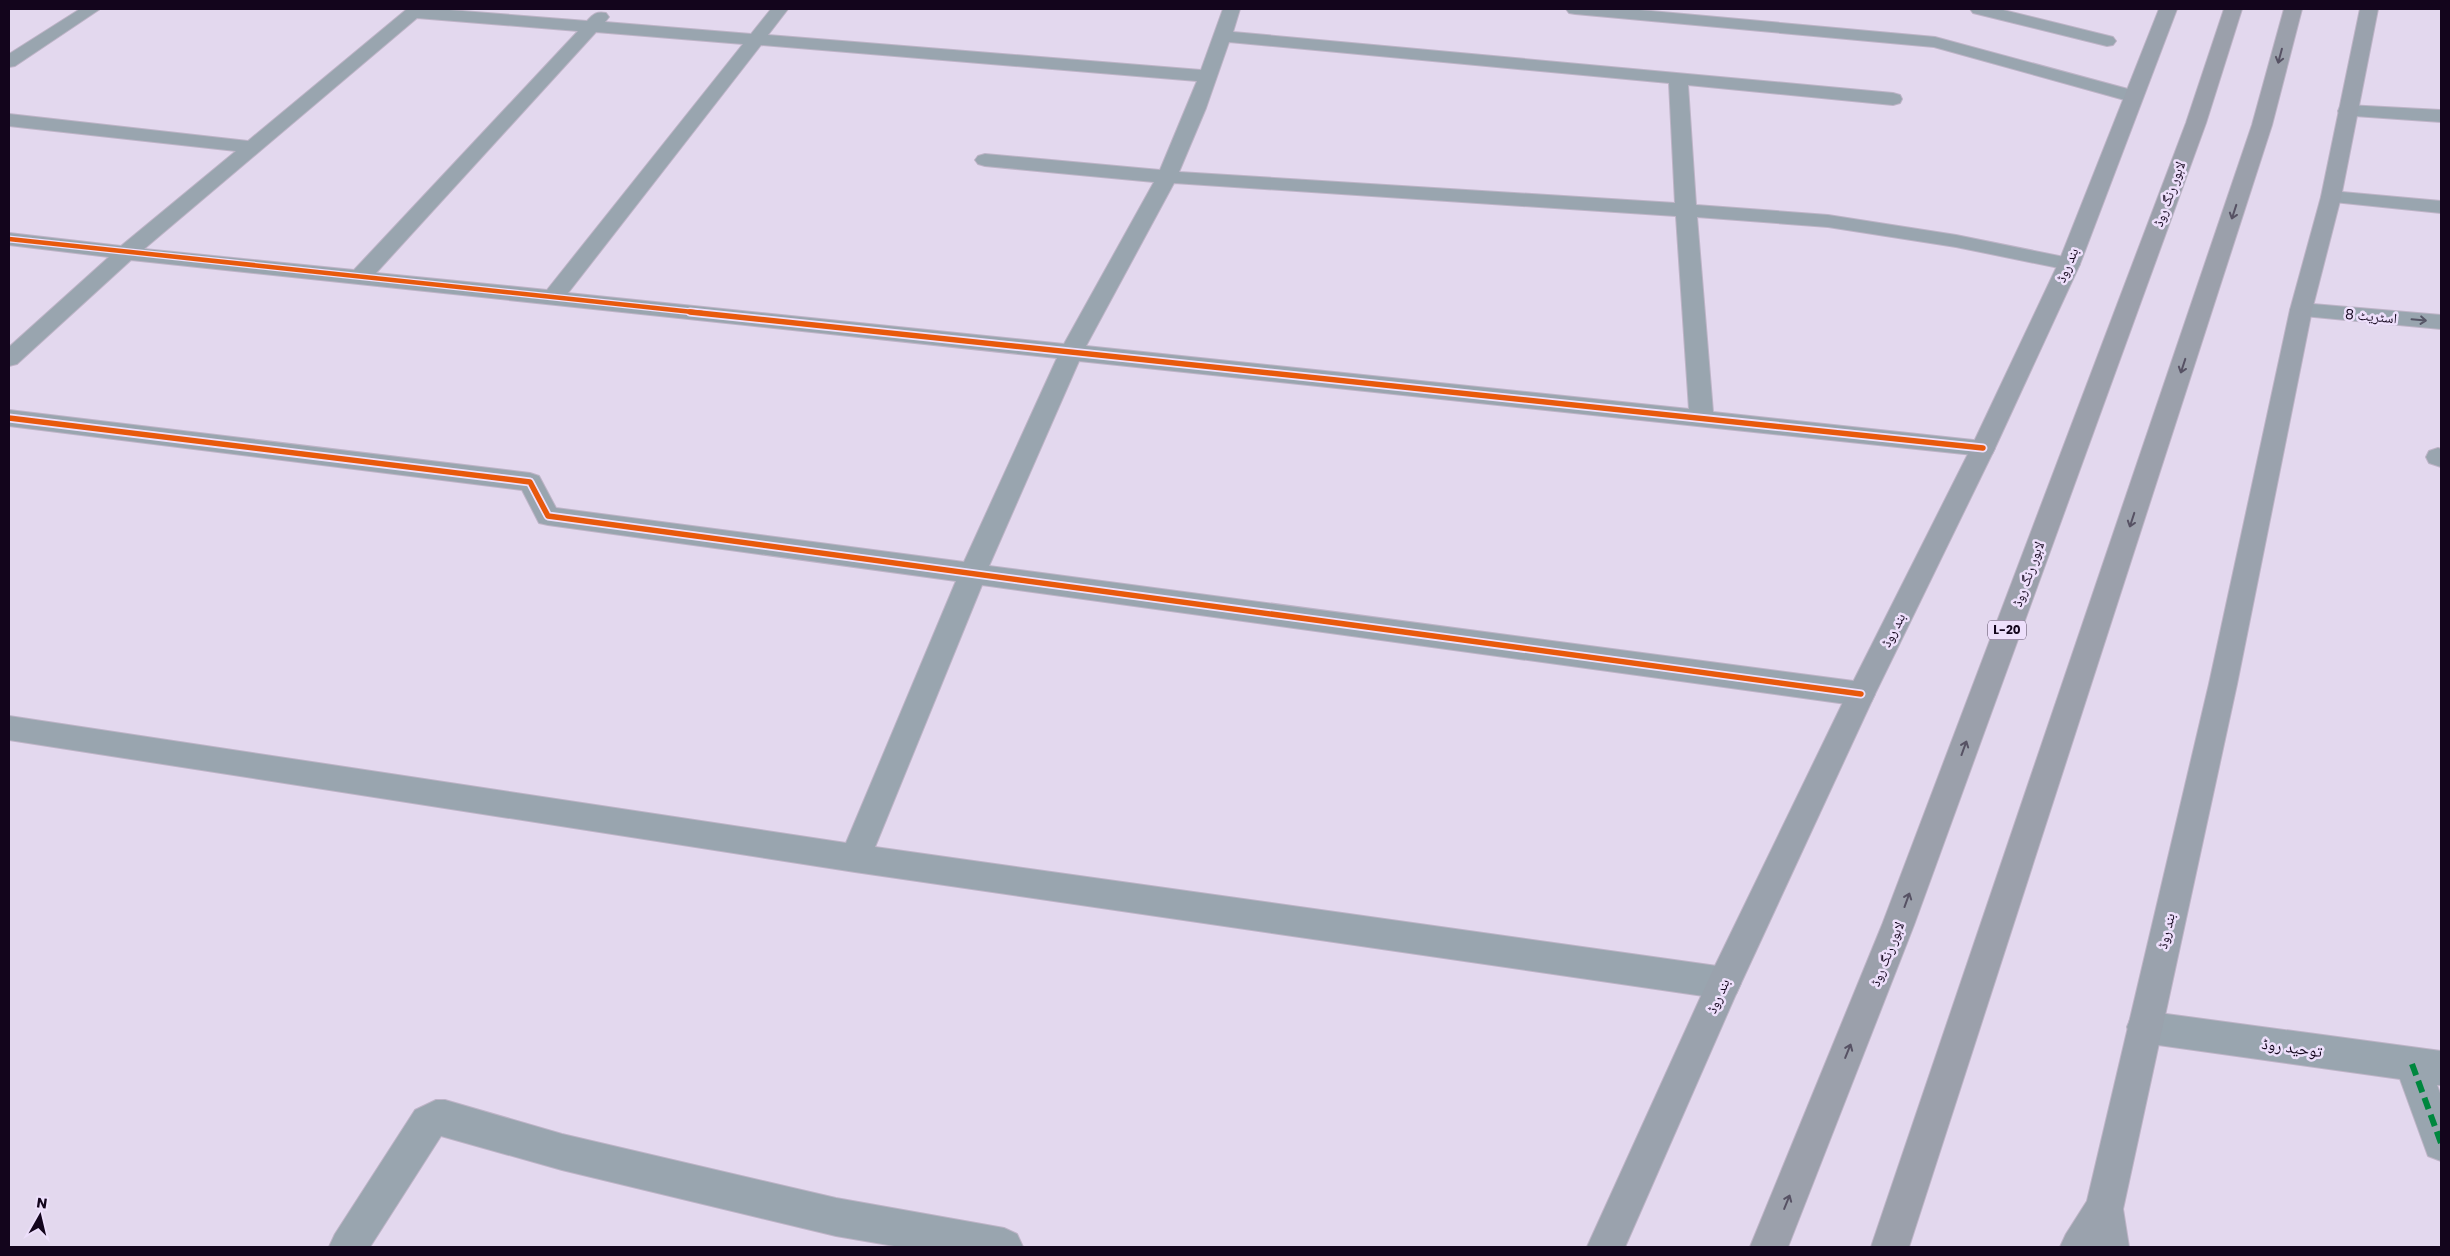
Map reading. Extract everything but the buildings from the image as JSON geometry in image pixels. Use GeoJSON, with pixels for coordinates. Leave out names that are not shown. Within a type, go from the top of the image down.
{"type":"FeatureCollection","features":[{"type":"Feature","properties":{"kind":"highway","name":"لاہور رنگ روڈ"},"geometry":{"type":"LineString","coordinates":[[1769,1247],[1898,925],[2196,123],[2233,9]]}},
{"type":"Feature","properties":{"kind":"highway"},"geometry":{"type":"LineString","coordinates":[[1890,1247],[2262,125],[2293,9]]}},
{"type":"Feature","properties":{"kind":"main road","name":"بند روڈ"},"geometry":{"type":"LineString","coordinates":[[1606,1247],[1724,983],[1861,694],[1983,448],[2068,264],[2132,96],[2168,9]]}},
{"type":"Feature","properties":{"kind":"main road","name":"بند روڈ"},"geometry":{"type":"LineString","coordinates":[[2079,1247],[2104,1209],[2223,684],[2301,310],[2331,197],[2369,9]]}},
{"type":"Feature","properties":{"kind":"main road","name":"بند روڈ"},"geometry":{"type":"LineString","coordinates":[[2104,1209],[2110,1247]]}},
{"type":"Feature","properties":{"kind":"street"},"geometry":{"type":"LineString","coordinates":[[9,62],[91,9]]}},
{"type":"Feature","properties":{"kind":"street"},"geometry":{"type":"LineString","coordinates":[[359,278],[608,9]]}},
{"type":"Feature","properties":{"kind":"street"},"geometry":{"type":"LineString","coordinates":[[552,298],[780,9]]}},
{"type":"Feature","properties":{"kind":"street"},"geometry":{"type":"LineString","coordinates":[[855,858],[973,572],[1071,352],[1167,177],[1197,108],[1232,9]]}},
{"type":"Feature","properties":{"kind":"street"},"geometry":{"type":"LineString","coordinates":[[1575,9],[1936,42],[2132,96]]}},
{"type":"Feature","properties":{"kind":"street"},"geometry":{"type":"LineString","coordinates":[[1979,9],[2107,41]]}},
{"type":"Feature","properties":{"kind":"street"},"geometry":{"type":"LineString","coordinates":[[9,358],[126,253],[415,10],[1208,76]]}},
{"type":"Feature","properties":{"kind":"street"},"geometry":{"type":"LineString","coordinates":[[1222,36],[1893,99]]}},
{"type":"Feature","properties":{"kind":"street"},"geometry":{"type":"LineString","coordinates":[[1678,78],[1702,418]]}},
{"type":"Feature","properties":{"kind":"street"},"geometry":{"type":"LineString","coordinates":[[2347,111],[2441,116]]}},
{"type":"Feature","properties":{"kind":"street"},"geometry":{"type":"LineString","coordinates":[[9,120],[252,148]]}},
{"type":"Feature","properties":{"kind":"street"},"geometry":{"type":"LineString","coordinates":[[985,160],[1167,177],[1686,210],[1828,221],[1956,241],[2068,264]]}},
{"type":"Feature","properties":{"kind":"street"},"geometry":{"type":"LineString","coordinates":[[2331,197],[2441,207]]}},
{"type":"Feature","properties":{"kind":"street"},"geometry":{"type":"LineString","coordinates":[[9,239],[359,278],[1983,448]]}},
{"type":"Feature","properties":{"kind":"street","name":"اسٹریٹ 8"},"geometry":{"type":"LineString","coordinates":[[2301,310],[2441,322]]}},
{"type":"Feature","properties":{"kind":"street"},"geometry":{"type":"LineString","coordinates":[[9,418],[530,482],[548,516],[973,572],[1558,654],[1861,694]]}},
{"type":"Feature","properties":{"kind":"street"},"geometry":{"type":"LineString","coordinates":[[9,728],[855,858],[1724,983]]}},
{"type":"Feature","properties":{"kind":"street","name":"توحید روڈ"},"geometry":{"type":"LineString","coordinates":[[2144,1027],[2426,1066]]}},
{"type":"Feature","properties":{"kind":"street"},"geometry":{"type":"LineString","coordinates":[[2426,1066],[2441,1143]]}},
{"type":"Feature","properties":{"kind":"street"},"geometry":{"type":"LineString","coordinates":[[348,1247],[428,1123],[436,1118],[445,1118],[562,1152],[836,1217],[1004,1247]]}},
{"type":"Feature","properties":{"kind":"marked path"},"geometry":{"type":"LineString","coordinates":[[2412,1064],[2441,1143]]}},
{"type":"Feature","properties":{"kind":"cycle path"},"geometry":{"type":"LineString","coordinates":[[9,239],[126,253],[1983,448]]}},
{"type":"Feature","properties":{"kind":"cycle path"},"geometry":{"type":"LineString","coordinates":[[9,418],[530,482],[548,516],[1861,694]]}}]}
